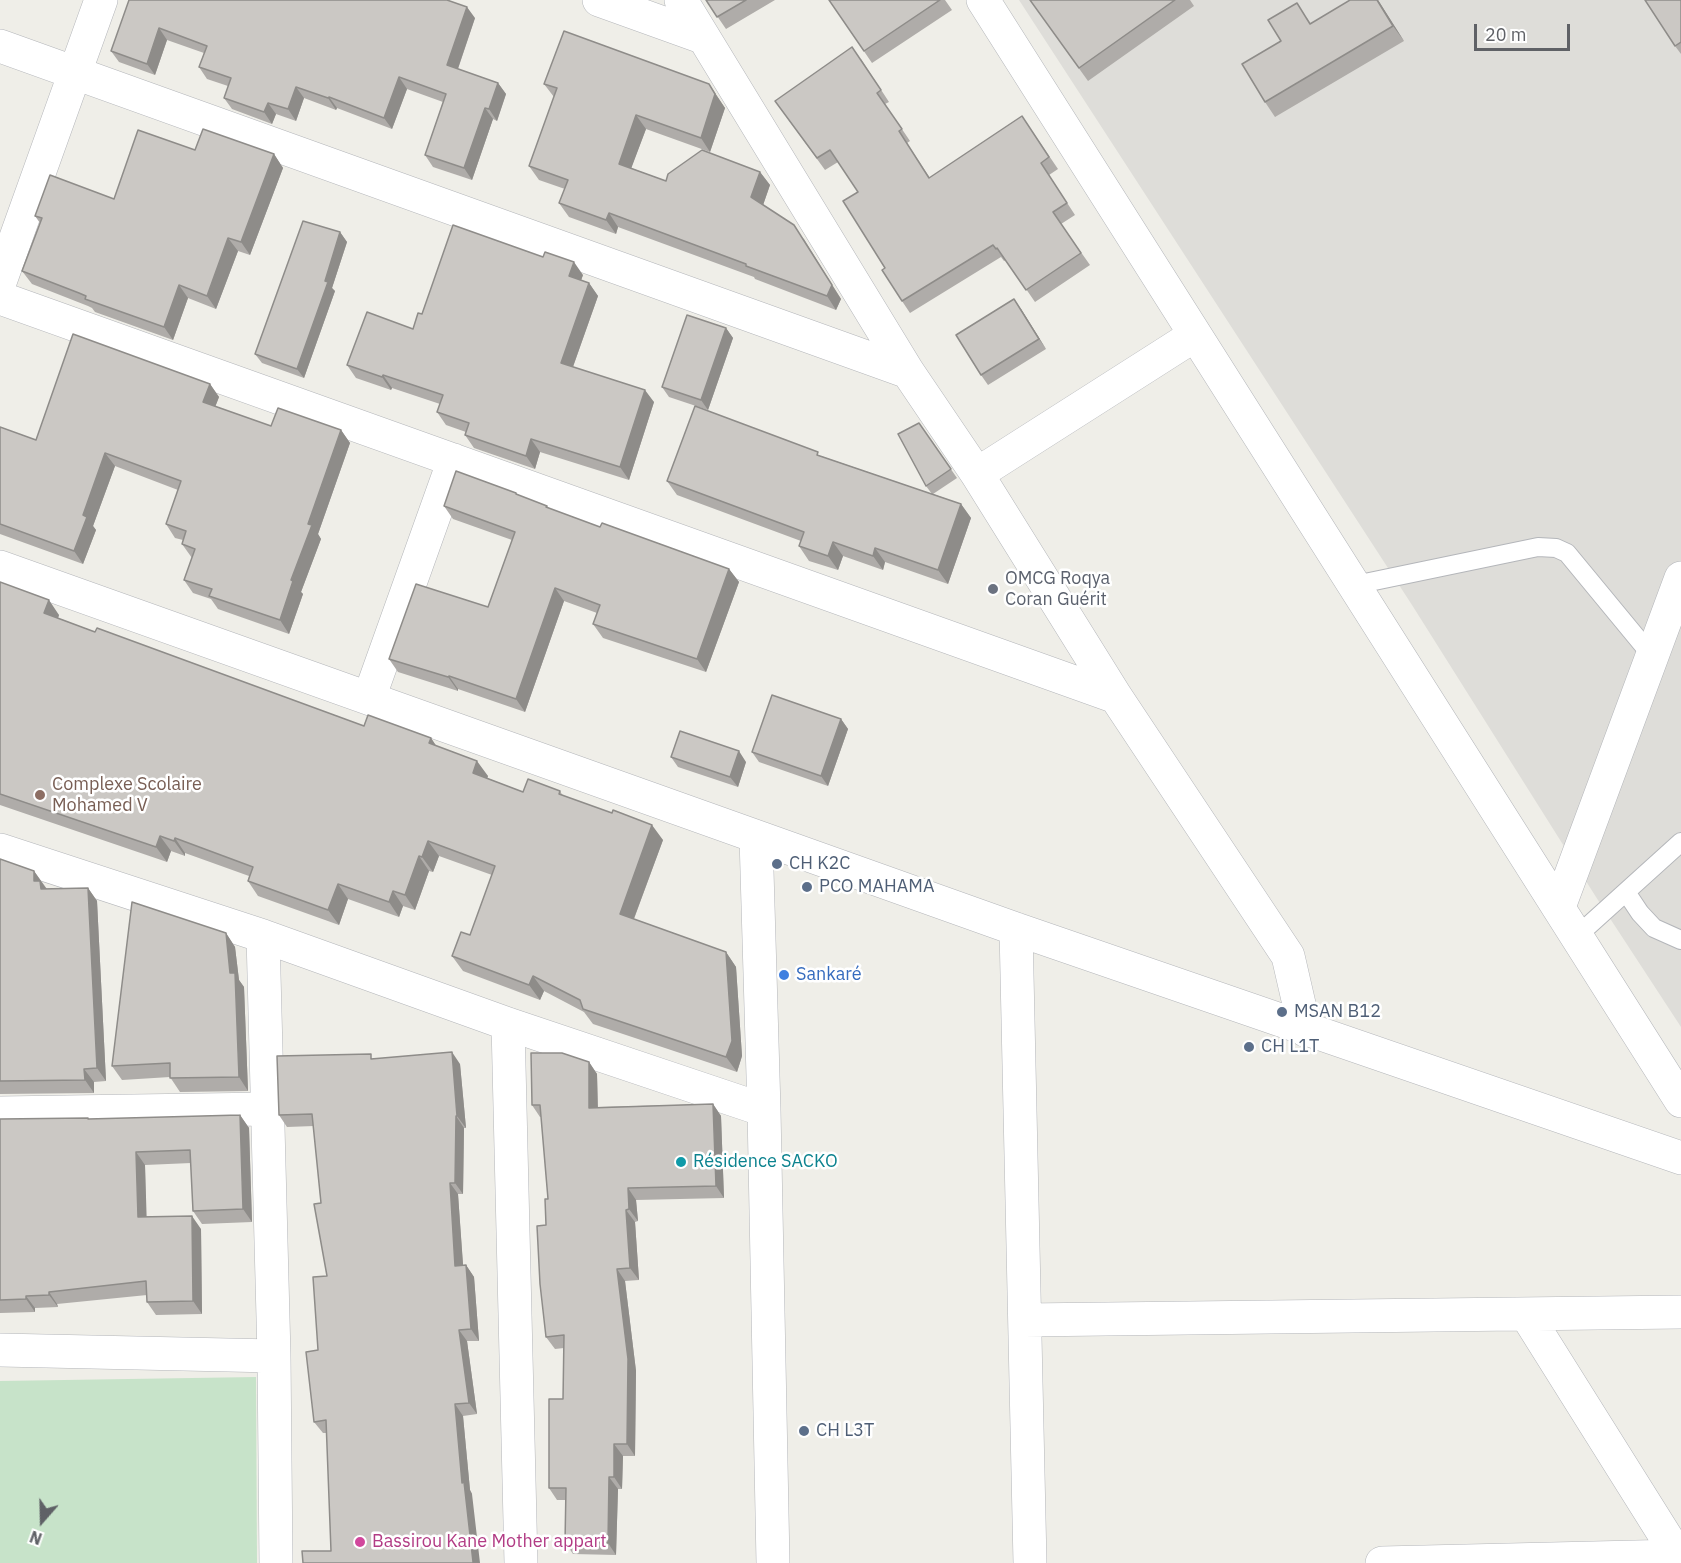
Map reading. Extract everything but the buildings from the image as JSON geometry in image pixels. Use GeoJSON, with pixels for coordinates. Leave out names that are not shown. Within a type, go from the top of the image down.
{"type":"FeatureCollection","features":[{"type":"Feature","properties":{"kind":"street"},"geometry":{"type":"LineString","coordinates":[[0,282],[101,0]]}},
{"type":"Feature","properties":{"kind":"street"},"geometry":{"type":"LineString","coordinates":[[599,0],[702,37]]}},
{"type":"Feature","properties":{"kind":"street"},"geometry":{"type":"LineString","coordinates":[[681,0],[908,372],[977,474],[1116,697],[1288,956],[1305,1030]]}},
{"type":"Feature","properties":{"kind":"street"},"geometry":{"type":"LineString","coordinates":[[983,0],[1681,1101]]}},
{"type":"Feature","properties":{"kind":"street"},"geometry":{"type":"LineString","coordinates":[[0,46],[908,372]]}},
{"type":"Feature","properties":{"kind":"street"},"geometry":{"type":"LineString","coordinates":[[0,298],[1116,697]]}},
{"type":"Feature","properties":{"kind":"street"},"geometry":{"type":"LineString","coordinates":[[977,474],[1196,335]]}},
{"type":"Feature","properties":{"kind":"street"},"geometry":{"type":"LineString","coordinates":[[369,698],[454,460]]}},
{"type":"Feature","properties":{"kind":"street"},"geometry":{"type":"LineString","coordinates":[[0,567],[1016,929],[1681,1158]]}},
{"type":"Feature","properties":{"kind":"street"},"geometry":{"type":"LineString","coordinates":[[1559,907],[1681,578]]}},
{"type":"Feature","properties":{"kind":"street"},"geometry":{"type":"LineString","coordinates":[[756,837],[773,1563]]}},
{"type":"Feature","properties":{"kind":"street"},"geometry":{"type":"LineString","coordinates":[[0,850],[263,936],[508,1024],[764,1110]]}},
{"type":"Feature","properties":{"kind":"street"},"geometry":{"type":"LineString","coordinates":[[1016,929],[1030,1563]]}},
{"type":"Feature","properties":{"kind":"street"},"geometry":{"type":"LineString","coordinates":[[263,936],[274,1356],[276,1563]]}},
{"type":"Feature","properties":{"kind":"street"},"geometry":{"type":"LineString","coordinates":[[508,1024],[521,1563]]}},
{"type":"Feature","properties":{"kind":"street"},"geometry":{"type":"LineString","coordinates":[[0,1113],[267,1109]]}},
{"type":"Feature","properties":{"kind":"street"},"geometry":{"type":"LineString","coordinates":[[1025,1320],[1681,1312]]}},
{"type":"Feature","properties":{"kind":"street"},"geometry":{"type":"LineString","coordinates":[[1526,1314],[1679,1558]]}},
{"type":"Feature","properties":{"kind":"street"},"geometry":{"type":"LineString","coordinates":[[0,1350],[274,1356]]}},
{"type":"Feature","properties":{"kind":"street"},"geometry":{"type":"LineString","coordinates":[[1382,1563],[1679,1558]]}},
{"type":"Feature","properties":{"kind":"lane"},"geometry":{"type":"LineString","coordinates":[[1355,585],[1538,548],[1556,548],[1567,553],[1652,656]]}},
{"type":"Feature","properties":{"kind":"lane"},"geometry":{"type":"LineString","coordinates":[[1577,936],[1681,842]]}},
{"type":"Feature","properties":{"kind":"lane"},"geometry":{"type":"LineString","coordinates":[[1626,892],[1640,913],[1654,928],[1681,940]]}},
{"type":"Feature","properties":{"kind":"shaded area"},"geometry":{"type":"Polygon","coordinates":[[[1019,0],[1681,0],[1681,1027],[1412,605],[1019,0]]]}},
{"type":"Feature","properties":{"kind":"green space"},"geometry":{"type":"Polygon","coordinates":[[[256,1377],[257,1563],[0,1563],[0,1381],[256,1377]]]}},
{"type":"Feature","properties":{"kind":"place","name":"OMCG Roqya Coran Guérit"},"geometry":{"type":"Point","coordinates":[993,589]}},
{"type":"Feature","properties":{"kind":"place","name":"Complexe Scolaire Mohamed V"},"geometry":{"type":"Point","coordinates":[40,795]}},
{"type":"Feature","properties":{"kind":"place","name":"CH K2C"},"geometry":{"type":"Point","coordinates":[777,864]}},
{"type":"Feature","properties":{"kind":"place","name":"PCO MAHAMA"},"geometry":{"type":"Point","coordinates":[807,887]}},
{"type":"Feature","properties":{"kind":"place","name":"Sankaré"},"geometry":{"type":"Point","coordinates":[784,975]}},
{"type":"Feature","properties":{"kind":"place","name":"MSAN B12"},"geometry":{"type":"Point","coordinates":[1282,1012]}},
{"type":"Feature","properties":{"kind":"place","name":"CH L1T"},"geometry":{"type":"Point","coordinates":[1249,1047]}},
{"type":"Feature","properties":{"kind":"place","name":"Résidence SACKO"},"geometry":{"type":"Point","coordinates":[681,1162]}},
{"type":"Feature","properties":{"kind":"place","name":"CH L3T"},"geometry":{"type":"Point","coordinates":[804,1431]}},
{"type":"Feature","properties":{"kind":"place","name":"Bassirou Kane Mother appart"},"geometry":{"type":"Point","coordinates":[360,1542]}}]}
